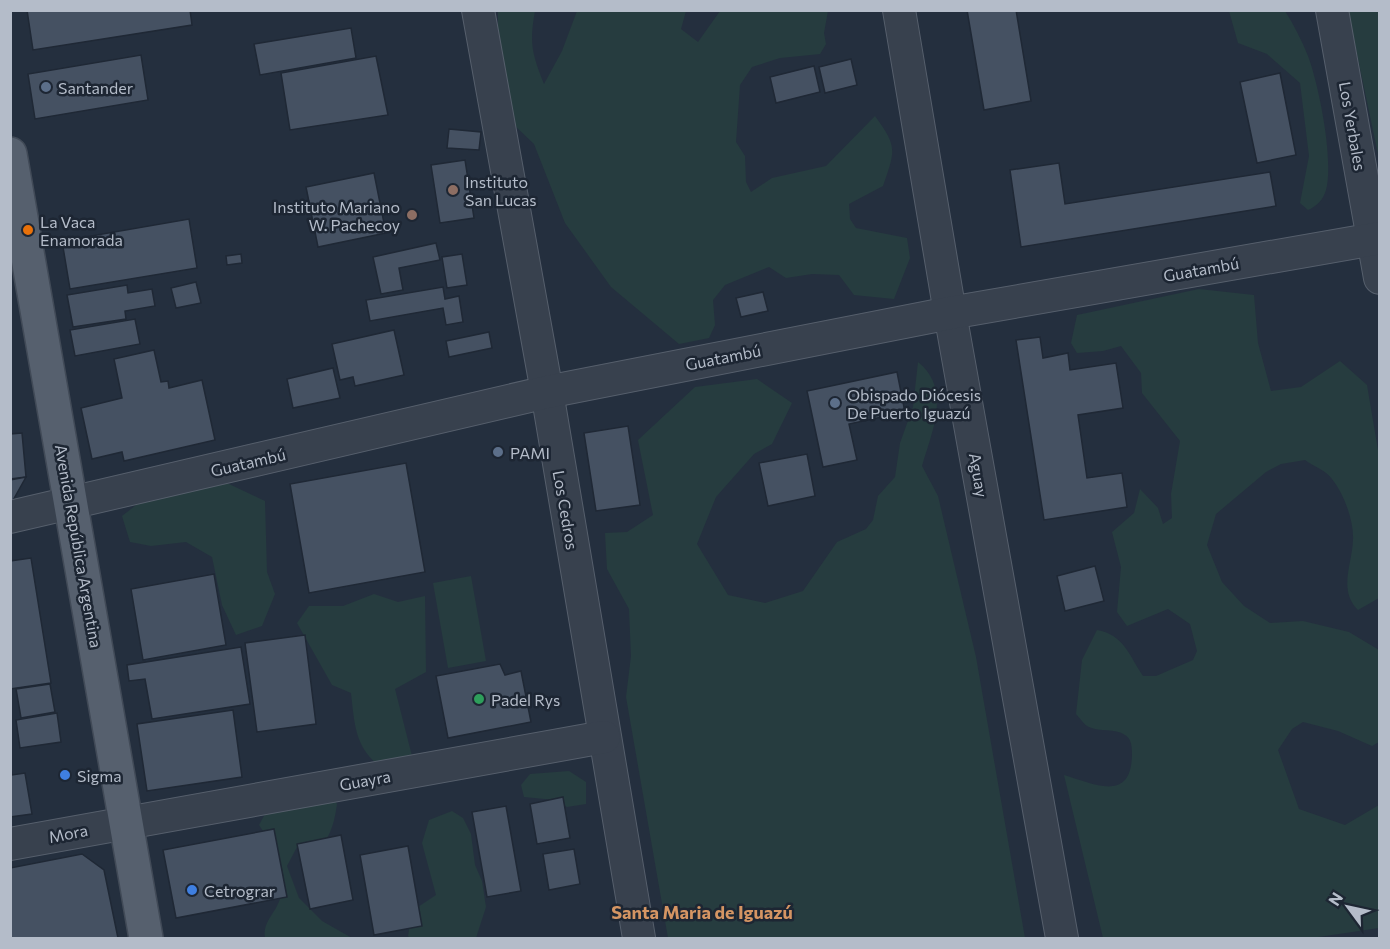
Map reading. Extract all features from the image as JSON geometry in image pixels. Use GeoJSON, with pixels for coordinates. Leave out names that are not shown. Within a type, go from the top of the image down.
{"type":"FeatureCollection","features":[{"type":"Feature","properties":{"kind":"main road","name":"Avenida República Argentina"},"geometry":{"type":"LineString","coordinates":[[10,154],[146,939]]}},
{"type":"Feature","properties":{"kind":"street","name":"Los Cedros"},"geometry":{"type":"LineString","coordinates":[[478,10],[639,939]]}},
{"type":"Feature","properties":{"kind":"street","name":"Aguay"},"geometry":{"type":"LineString","coordinates":[[899,10],[950,313],[1062,939]]}},
{"type":"Feature","properties":{"kind":"street","name":"Los Yerbales"},"geometry":{"type":"LineString","coordinates":[[1332,10],[1376,238],[1380,278]]}},
{"type":"Feature","properties":{"kind":"street","name":"Guatambú"},"geometry":{"type":"LineString","coordinates":[[10,517],[546,392],[950,313],[1376,238]]}},
{"type":"Feature","properties":{"kind":"street","name":"Guayra"},"geometry":{"type":"LineString","coordinates":[[126,822],[604,738]]}},
{"type":"Feature","properties":{"kind":"street","name":"Mora"},"geometry":{"type":"LineString","coordinates":[[10,844],[126,822]]}},
{"type":"Feature","properties":{"kind":"green space"},"geometry":{"type":"Polygon","coordinates":[[[498,11],[535,11],[532,32],[533,48],[544,84],[562,51],[577,11],[686,11],[681,29],[698,42],[720,11],[828,11],[824,33],[826,44],[820,54],[780,58],[752,67],[740,85],[736,142],[745,156],[746,182],[751,192],[772,178],[826,166],[875,116],[888,135],[892,157],[883,186],[849,204],[850,219],[856,228],[907,238],[910,258],[894,299],[854,295],[839,275],[812,274],[786,278],[769,267],[725,285],[713,300],[715,325],[709,338],[679,344],[611,287],[565,223],[534,144],[514,125],[498,31],[498,11]]]}},
{"type":"Feature","properties":{"kind":"green space"},"geometry":{"type":"Polygon","coordinates":[[[1229,11],[1285,11],[1308,56],[1321,103],[1327,143],[1328,177],[1325,194],[1314,207],[1308,210],[1300,203],[1309,156],[1300,83],[1267,54],[1238,43],[1229,11]]]}},
{"type":"Feature","properties":{"kind":"green space"},"geometry":{"type":"Polygon","coordinates":[[[1348,11],[1379,11],[1379,159],[1348,11]]]}},
{"type":"Feature","properties":{"kind":"green space"},"geometry":{"type":"Polygon","coordinates":[[[1199,289],[1254,295],[1258,343],[1271,391],[1301,387],[1340,361],[1367,385],[1379,456],[1379,598],[1358,610],[1352,602],[1347,586],[1353,533],[1347,508],[1330,476],[1305,460],[1281,464],[1266,472],[1216,514],[1207,545],[1222,582],[1244,606],[1270,623],[1303,621],[1349,632],[1379,650],[1379,742],[1372,746],[1338,731],[1303,722],[1292,729],[1278,750],[1299,809],[1345,825],[1379,805],[1379,928],[1312,938],[1103,938],[1064,775],[1098,785],[1118,785],[1125,780],[1130,770],[1132,749],[1125,735],[1089,727],[1076,714],[1082,660],[1097,630],[1114,636],[1120,641],[1143,676],[1156,676],[1193,660],[1197,651],[1190,624],[1168,609],[1127,626],[1117,612],[1121,567],[1112,532],[1134,513],[1140,489],[1158,508],[1163,524],[1172,518],[1171,494],[1180,441],[1142,393],[1141,373],[1121,346],[1103,351],[1077,353],[1071,343],[1077,315],[1199,289]]]}},
{"type":"Feature","properties":{"kind":"green space"},"geometry":{"type":"Polygon","coordinates":[[[918,362],[928,373],[937,398],[934,425],[922,466],[938,496],[976,657],[1025,938],[668,938],[626,697],[631,656],[629,609],[607,569],[605,533],[627,532],[653,515],[638,440],[695,387],[757,379],[792,403],[772,444],[754,454],[716,497],[697,544],[728,595],[765,603],[803,591],[837,542],[866,529],[873,520],[878,496],[895,477],[900,443],[913,407],[918,362]]]}},
{"type":"Feature","properties":{"kind":"green space"},"geometry":{"type":"Polygon","coordinates":[[[214,479],[265,501],[267,572],[275,594],[262,626],[236,635],[222,605],[212,557],[186,542],[151,546],[130,542],[122,516],[154,491],[214,479]]]}},
{"type":"Feature","properties":{"kind":"green space"},"geometry":{"type":"Polygon","coordinates":[[[471,576],[486,661],[448,668],[433,583],[471,576]]]}},
{"type":"Feature","properties":{"kind":"green space"},"geometry":{"type":"Polygon","coordinates":[[[374,594],[398,602],[425,596],[426,672],[395,689],[413,760],[391,774],[379,766],[364,749],[356,730],[351,693],[332,685],[297,623],[309,606],[343,606],[374,594]]]}},
{"type":"Feature","properties":{"kind":"green space"},"geometry":{"type":"Polygon","coordinates":[[[569,771],[586,782],[586,804],[567,807],[555,800],[524,797],[521,785],[530,774],[569,771]]]}},
{"type":"Feature","properties":{"kind":"green space"},"geometry":{"type":"Polygon","coordinates":[[[326,787],[337,804],[330,832],[323,844],[312,854],[297,847],[287,866],[299,898],[322,921],[352,938],[265,938],[266,926],[281,896],[283,875],[277,855],[259,825],[276,794],[326,787]]]}},
{"type":"Feature","properties":{"kind":"green space"},"geometry":{"type":"Polygon","coordinates":[[[452,811],[463,818],[471,834],[475,865],[482,881],[486,907],[476,938],[410,938],[408,936],[412,911],[436,895],[422,843],[429,820],[452,811]]]}},
{"type":"Feature","properties":{"kind":"building"},"geometry":{"type":"Polygon","coordinates":[[[27,10],[190,10],[192,25],[33,50],[27,10]]]}},
{"type":"Feature","properties":{"kind":"building"},"geometry":{"type":"Polygon","coordinates":[[[967,10],[1016,10],[1031,101],[984,110],[967,10]]]}},
{"type":"Feature","properties":{"kind":"building"},"geometry":{"type":"Polygon","coordinates":[[[351,28],[356,58],[260,75],[254,44],[351,28]]]}},
{"type":"Feature","properties":{"kind":"building"},"geometry":{"type":"Polygon","coordinates":[[[141,55],[148,100],[35,119],[28,74],[141,55]]]}},
{"type":"Feature","properties":{"kind":"building"},"geometry":{"type":"Polygon","coordinates":[[[376,56],[388,115],[290,130],[281,73],[376,56]]]}},
{"type":"Feature","properties":{"kind":"building"},"geometry":{"type":"Polygon","coordinates":[[[851,59],[857,85],[825,93],[819,67],[851,59]]]}},
{"type":"Feature","properties":{"kind":"building"},"geometry":{"type":"Polygon","coordinates":[[[814,66],[820,92],[776,103],[770,77],[814,66]]]}},
{"type":"Feature","properties":{"kind":"building"},"geometry":{"type":"Polygon","coordinates":[[[1280,73],[1296,155],[1257,163],[1240,82],[1280,73]]]}},
{"type":"Feature","properties":{"kind":"building"},"geometry":{"type":"Polygon","coordinates":[[[449,129],[481,132],[479,150],[447,148],[449,129]]]}},
{"type":"Feature","properties":{"kind":"building"},"geometry":{"type":"Polygon","coordinates":[[[465,160],[474,218],[440,223],[431,165],[465,160]]]}},
{"type":"Feature","properties":{"kind":"building"},"geometry":{"type":"Polygon","coordinates":[[[1059,163],[1065,204],[1270,172],[1276,206],[1021,247],[1010,170],[1059,163]]]}},
{"type":"Feature","properties":{"kind":"building"},"geometry":{"type":"Polygon","coordinates":[[[374,173],[386,233],[318,247],[306,187],[374,173]]]}},
{"type":"Feature","properties":{"kind":"building"},"geometry":{"type":"Polygon","coordinates":[[[189,219],[197,268],[70,289],[62,241],[189,219]]]}},
{"type":"Feature","properties":{"kind":"building"},"geometry":{"type":"Polygon","coordinates":[[[436,243],[440,260],[399,268],[403,290],[381,294],[373,257],[436,243]]]}},
{"type":"Feature","properties":{"kind":"building"},"geometry":{"type":"Polygon","coordinates":[[[241,254],[242,263],[227,265],[226,256],[241,254]]]}},
{"type":"Feature","properties":{"kind":"building"},"geometry":{"type":"Polygon","coordinates":[[[462,254],[467,285],[447,288],[442,257],[462,254]]]}},
{"type":"Feature","properties":{"kind":"building"},"geometry":{"type":"Polygon","coordinates":[[[196,282],[201,303],[176,308],[171,288],[196,282]]]}},
{"type":"Feature","properties":{"kind":"building"},"geometry":{"type":"Polygon","coordinates":[[[127,285],[128,293],[152,289],[155,306],[125,311],[126,319],[73,327],[67,295],[127,285]]]}},
{"type":"Feature","properties":{"kind":"building"},"geometry":{"type":"Polygon","coordinates":[[[443,287],[445,299],[459,296],[463,322],[446,325],[443,308],[370,321],[366,300],[443,287]]]}},
{"type":"Feature","properties":{"kind":"building"},"geometry":{"type":"Polygon","coordinates":[[[763,292],[768,311],[741,317],[736,298],[763,292]]]}},
{"type":"Feature","properties":{"kind":"building"},"geometry":{"type":"Polygon","coordinates":[[[135,319],[140,344],[75,356],[70,330],[135,319]]]}},
{"type":"Feature","properties":{"kind":"building"},"geometry":{"type":"Polygon","coordinates":[[[394,330],[404,375],[355,386],[353,377],[340,380],[332,344],[394,330]]]}},
{"type":"Feature","properties":{"kind":"building"},"geometry":{"type":"Polygon","coordinates":[[[489,332],[492,348],[449,357],[446,341],[489,332]]]}},
{"type":"Feature","properties":{"kind":"building"},"geometry":{"type":"Polygon","coordinates":[[[1040,337],[1043,358],[1068,353],[1070,370],[1116,363],[1123,408],[1078,415],[1087,478],[1122,473],[1127,507],[1044,520],[1016,340],[1040,337]]]}},
{"type":"Feature","properties":{"kind":"building"},"geometry":{"type":"Polygon","coordinates":[[[154,350],[161,382],[168,381],[169,388],[202,380],[215,440],[124,461],[122,452],[92,459],[81,408],[122,398],[114,359],[154,350]]]}},
{"type":"Feature","properties":{"kind":"building"},"geometry":{"type":"Polygon","coordinates":[[[333,368],[340,398],[293,408],[287,379],[333,368]]]}},
{"type":"Feature","properties":{"kind":"building"},"geometry":{"type":"Polygon","coordinates":[[[897,372],[905,412],[849,424],[857,460],[823,467],[807,391],[897,372]]]}},
{"type":"Feature","properties":{"kind":"building"},"geometry":{"type":"Polygon","coordinates":[[[628,426],[640,505],[596,511],[584,433],[628,426]]]}},
{"type":"Feature","properties":{"kind":"building"},"geometry":{"type":"Polygon","coordinates":[[[22,433],[26,477],[10,479],[10,434],[22,433]]]}},
{"type":"Feature","properties":{"kind":"building"},"geometry":{"type":"Polygon","coordinates":[[[807,454],[815,496],[768,506],[759,463],[807,454]]]}},
{"type":"Feature","properties":{"kind":"building"},"geometry":{"type":"Polygon","coordinates":[[[406,463],[425,572],[309,593],[290,484],[406,463]]]}},
{"type":"Feature","properties":{"kind":"building"},"geometry":{"type":"Polygon","coordinates":[[[26,477],[12,502],[10,502],[10,480],[26,477]]]}},
{"type":"Feature","properties":{"kind":"building"},"geometry":{"type":"Polygon","coordinates":[[[31,558],[51,683],[10,689],[10,561],[31,558]]]}},
{"type":"Feature","properties":{"kind":"building"},"geometry":{"type":"Polygon","coordinates":[[[1095,566],[1104,601],[1065,611],[1057,576],[1095,566]]]}},
{"type":"Feature","properties":{"kind":"building"},"geometry":{"type":"Polygon","coordinates":[[[214,574],[226,645],[143,660],[131,589],[214,574]]]}},
{"type":"Feature","properties":{"kind":"building"},"geometry":{"type":"Polygon","coordinates":[[[305,635],[316,724],[257,732],[245,643],[305,635]]]}},
{"type":"Feature","properties":{"kind":"building"},"geometry":{"type":"Polygon","coordinates":[[[241,647],[250,704],[152,719],[145,679],[129,681],[127,665],[241,647]]]}},
{"type":"Feature","properties":{"kind":"building"},"geometry":{"type":"Polygon","coordinates":[[[500,664],[505,675],[521,671],[531,722],[448,738],[436,676],[500,664]]]}},
{"type":"Feature","properties":{"kind":"building"},"geometry":{"type":"Polygon","coordinates":[[[50,684],[55,712],[21,718],[16,689],[50,684]]]}},
{"type":"Feature","properties":{"kind":"building"},"geometry":{"type":"Polygon","coordinates":[[[233,710],[242,777],[147,791],[137,724],[233,710]]]}},
{"type":"Feature","properties":{"kind":"building"},"geometry":{"type":"Polygon","coordinates":[[[57,713],[61,742],[20,748],[16,720],[57,713]]]}},
{"type":"Feature","properties":{"kind":"building"},"geometry":{"type":"Polygon","coordinates":[[[10,764],[12,775],[25,773],[32,814],[10,817],[10,764]]]}},
{"type":"Feature","properties":{"kind":"building"},"geometry":{"type":"Polygon","coordinates":[[[563,797],[570,838],[537,844],[530,804],[563,797]]]}},
{"type":"Feature","properties":{"kind":"building"},"geometry":{"type":"Polygon","coordinates":[[[506,806],[521,891],[487,897],[472,812],[506,806]]]}},
{"type":"Feature","properties":{"kind":"building"},"geometry":{"type":"Polygon","coordinates":[[[274,829],[287,897],[176,918],[163,850],[274,829]]]}},
{"type":"Feature","properties":{"kind":"building"},"geometry":{"type":"Polygon","coordinates":[[[341,835],[353,900],[310,909],[297,844],[341,835]]]}},
{"type":"Feature","properties":{"kind":"building"},"geometry":{"type":"Polygon","coordinates":[[[408,846],[422,926],[374,935],[360,855],[408,846]]]}},
{"type":"Feature","properties":{"kind":"building"},"geometry":{"type":"Polygon","coordinates":[[[574,849],[580,884],[549,890],[543,854],[574,849]]]}},
{"type":"Feature","properties":{"kind":"building"},"geometry":{"type":"Polygon","coordinates":[[[82,854],[104,870],[118,938],[10,938],[10,868],[82,854]]]}},
{"type":"Feature","properties":{"kind":"place","name":"Santander"},"geometry":{"type":"Point","coordinates":[46,87]}},
{"type":"Feature","properties":{"kind":"place","name":"Instituto San Lucas"},"geometry":{"type":"Point","coordinates":[453,190]}},
{"type":"Feature","properties":{"kind":"place","name":"Instituto Mariano W. Pachecoy"},"geometry":{"type":"Point","coordinates":[412,215]}},
{"type":"Feature","properties":{"kind":"place","name":"La Vaca Enamorada"},"geometry":{"type":"Point","coordinates":[28,230]}},
{"type":"Feature","properties":{"kind":"place","name":"Obispado Diócesis De Puerto Iguazú"},"geometry":{"type":"Point","coordinates":[835,403]}},
{"type":"Feature","properties":{"kind":"place","name":"PAMI"},"geometry":{"type":"Point","coordinates":[498,452]}},
{"type":"Feature","properties":{"kind":"place","name":"Padel Rys"},"geometry":{"type":"Point","coordinates":[479,699]}},
{"type":"Feature","properties":{"kind":"place","name":"Sigma"},"geometry":{"type":"Point","coordinates":[65,775]}},
{"type":"Feature","properties":{"kind":"place","name":"Cetrograr"},"geometry":{"type":"Point","coordinates":[192,890]}},
{"type":"Feature","properties":{"kind":"district","name":"Santa Maria de Iguazú"},"geometry":{"type":"Point","coordinates":[702,912]}}]}
